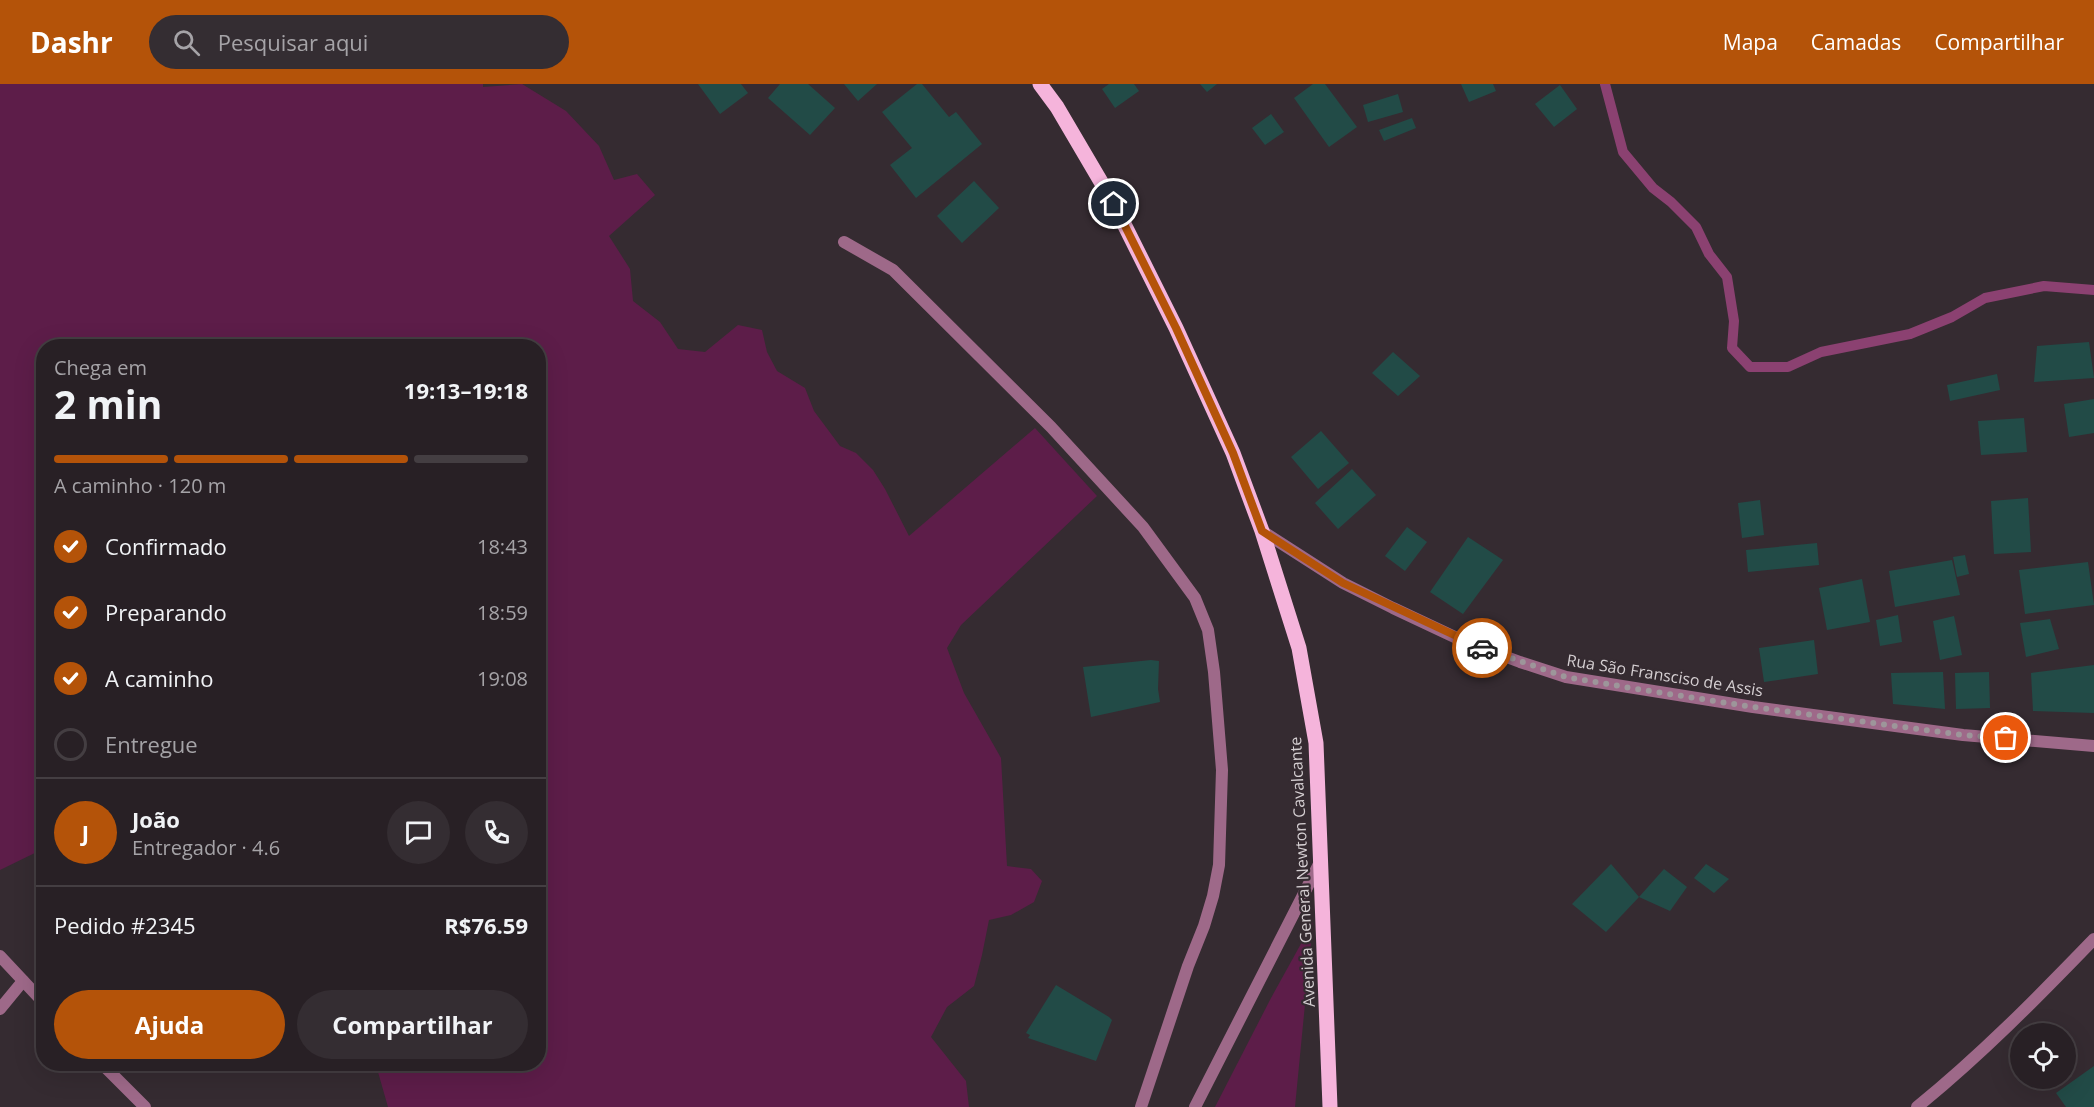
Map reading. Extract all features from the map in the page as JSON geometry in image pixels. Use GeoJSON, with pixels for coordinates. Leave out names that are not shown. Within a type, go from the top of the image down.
{"type":"FeatureCollection","features":[{"type":"Feature","properties":{"kind":"main road","name":"Avenida General Newton Cavalcante"},"geometry":{"type":"LineString","coordinates":[[1040,84],[1057,107],[1114,204],[1171,317],[1233,453],[1262,531],[1299,648],[1316,743],[1330,1107]]}},
{"type":"Feature","properties":{"kind":"street"},"geometry":{"type":"LineString","coordinates":[[844,242],[893,270],[1051,427],[1143,527],[1195,598],[1208,630],[1222,770],[1219,865],[1214,896],[1141,1107]]}},
{"type":"Feature","properties":{"kind":"street","name":"Rua São Fransciso de Assis"},"geometry":{"type":"LineString","coordinates":[[1262,531],[1343,583],[1393,608],[1461,640],[1566,677],[1753,707],[1928,730],[2094,746]]}},
{"type":"Feature","properties":{"kind":"street"},"geometry":{"type":"LineString","coordinates":[[1195,1107],[1321,861]]}},
{"type":"Feature","properties":{"kind":"street"},"geometry":{"type":"LineString","coordinates":[[1917,1107],[1960,1072],[2023,1013],[2094,939]]}},
{"type":"Feature","properties":{"kind":"street"},"geometry":{"type":"LineString","coordinates":[[0,956],[36,995]]}},
{"type":"Feature","properties":{"kind":"street"},"geometry":{"type":"LineString","coordinates":[[0,1010],[22,981]]}},
{"type":"Feature","properties":{"kind":"street"},"geometry":{"type":"LineString","coordinates":[[109,1071],[145,1107]]}},
{"type":"Feature","properties":{"kind":"shaded area"},"geometry":{"type":"Polygon","coordinates":[[[0,84],[483,84],[483,87],[522,84],[566,111],[599,146],[614,180],[637,174],[655,195],[609,236],[630,269],[633,301],[660,322],[678,349],[705,352],[738,325],[762,330],[767,352],[777,371],[805,388],[814,411],[840,446],[856,453],[873,470],[909,536],[1035,428],[1097,496],[961,625],[947,648],[964,693],[1001,758],[1007,866],[1031,869],[1042,881],[1034,902],[1011,915],[989,920],[974,986],[947,1007],[931,1037],[966,1081],[969,1107],[388,1107],[378,1071],[546,1071],[546,339],[36,339],[36,852],[0,870],[0,84]]]}},
{"type":"Feature","properties":{"kind":"shaded area"},"geometry":{"type":"Polygon","coordinates":[[[1313,922],[1295,1107],[1215,1107],[1271,998],[1313,922]]]}},
{"type":"Feature","properties":{"kind":"building"},"geometry":{"type":"Polygon","coordinates":[[[698,84],[741,84],[748,93],[720,114],[698,84]]]}},
{"type":"Feature","properties":{"kind":"building"},"geometry":{"type":"Polygon","coordinates":[[[780,84],[808,84],[835,108],[810,135],[768,98],[780,84]]]}},
{"type":"Feature","properties":{"kind":"building"},"geometry":{"type":"Polygon","coordinates":[[[844,84],[877,84],[858,101],[844,84]]]}},
{"type":"Feature","properties":{"kind":"building"},"geometry":{"type":"Polygon","coordinates":[[[917,84],[922,84],[949,117],[956,112],[982,144],[916,198],[890,165],[912,148],[882,112],[917,84]]]}},
{"type":"Feature","properties":{"kind":"building"},"geometry":{"type":"Polygon","coordinates":[[[1109,84],[1134,84],[1139,91],[1115,108],[1102,89],[1109,84]]]}},
{"type":"Feature","properties":{"kind":"building"},"geometry":{"type":"Polygon","coordinates":[[[1200,84],[1217,84],[1207,92],[1200,84]]]}},
{"type":"Feature","properties":{"kind":"building"},"geometry":{"type":"Polygon","coordinates":[[[1313,84],[1325,84],[1357,127],[1329,147],[1294,98],[1313,84]]]}},
{"type":"Feature","properties":{"kind":"building"},"geometry":{"type":"Polygon","coordinates":[[[1461,84],[1493,84],[1496,91],[1469,102],[1461,84]]]}},
{"type":"Feature","properties":{"kind":"building"},"geometry":{"type":"Polygon","coordinates":[[[1560,85],[1577,109],[1554,127],[1535,104],[1560,85]]]}},
{"type":"Feature","properties":{"kind":"building"},"geometry":{"type":"Polygon","coordinates":[[[1398,94],[1403,112],[1368,122],[1363,105],[1398,94]]]}},
{"type":"Feature","properties":{"kind":"building"},"geometry":{"type":"Polygon","coordinates":[[[1271,114],[1284,132],[1265,145],[1252,128],[1271,114]]]}},
{"type":"Feature","properties":{"kind":"building"},"geometry":{"type":"Polygon","coordinates":[[[1412,118],[1416,128],[1384,141],[1379,130],[1412,118]]]}},
{"type":"Feature","properties":{"kind":"building"},"geometry":{"type":"Polygon","coordinates":[[[974,181],[999,208],[962,243],[937,216],[974,181]]]}},
{"type":"Feature","properties":{"kind":"building"},"geometry":{"type":"Polygon","coordinates":[[[2089,342],[2094,378],[2034,382],[2037,346],[2089,342]]]}},
{"type":"Feature","properties":{"kind":"building"},"geometry":{"type":"Polygon","coordinates":[[[1393,352],[1420,376],[1398,396],[1372,373],[1393,352]]]}},
{"type":"Feature","properties":{"kind":"building"},"geometry":{"type":"Polygon","coordinates":[[[1997,374],[2000,390],[1950,401],[1947,385],[1997,374]]]}},
{"type":"Feature","properties":{"kind":"building"},"geometry":{"type":"Polygon","coordinates":[[[2094,399],[2094,433],[2069,437],[2064,404],[2094,399]]]}},
{"type":"Feature","properties":{"kind":"building"},"geometry":{"type":"Polygon","coordinates":[[[2024,418],[2027,452],[1981,455],[1978,421],[2024,418]]]}},
{"type":"Feature","properties":{"kind":"building"},"geometry":{"type":"Polygon","coordinates":[[[1321,431],[1349,463],[1318,489],[1291,457],[1321,431]]]}},
{"type":"Feature","properties":{"kind":"building"},"geometry":{"type":"Polygon","coordinates":[[[1352,469],[1376,495],[1338,529],[1315,503],[1352,469]]]}},
{"type":"Feature","properties":{"kind":"building"},"geometry":{"type":"Polygon","coordinates":[[[2028,498],[2031,552],[1994,554],[1991,501],[2028,498]]]}},
{"type":"Feature","properties":{"kind":"building"},"geometry":{"type":"Polygon","coordinates":[[[1760,500],[1764,535],[1742,538],[1738,503],[1760,500]]]}},
{"type":"Feature","properties":{"kind":"building"},"geometry":{"type":"Polygon","coordinates":[[[1407,527],[1427,542],[1405,571],[1385,556],[1407,527]]]}},
{"type":"Feature","properties":{"kind":"building"},"geometry":{"type":"Polygon","coordinates":[[[1468,537],[1503,560],[1463,614],[1430,592],[1468,537]]]}},
{"type":"Feature","properties":{"kind":"building"},"geometry":{"type":"Polygon","coordinates":[[[1817,543],[1819,565],[1748,572],[1746,550],[1817,543]]]}},
{"type":"Feature","properties":{"kind":"building"},"geometry":{"type":"Polygon","coordinates":[[[1965,555],[1969,574],[1957,577],[1953,557],[1965,555]]]}},
{"type":"Feature","properties":{"kind":"building"},"geometry":{"type":"Polygon","coordinates":[[[1952,560],[1960,595],[1895,607],[1889,571],[1952,560]]]}},
{"type":"Feature","properties":{"kind":"building"},"geometry":{"type":"Polygon","coordinates":[[[2088,562],[2094,605],[2025,614],[2019,570],[2088,562]]]}},
{"type":"Feature","properties":{"kind":"building"},"geometry":{"type":"Polygon","coordinates":[[[1862,579],[1870,622],[1827,630],[1819,588],[1862,579]]]}},
{"type":"Feature","properties":{"kind":"building"},"geometry":{"type":"Polygon","coordinates":[[[1898,615],[1902,642],[1880,646],[1876,620],[1898,615]]]}},
{"type":"Feature","properties":{"kind":"building"},"geometry":{"type":"Polygon","coordinates":[[[1954,616],[1962,655],[1940,660],[1933,621],[1954,616]]]}},
{"type":"Feature","properties":{"kind":"building"},"geometry":{"type":"Polygon","coordinates":[[[2050,619],[2059,649],[2026,657],[2020,623],[2050,619]]]}},
{"type":"Feature","properties":{"kind":"building"},"geometry":{"type":"Polygon","coordinates":[[[1814,640],[1818,674],[1764,682],[1759,648],[1814,640]]]}},
{"type":"Feature","properties":{"kind":"building"},"geometry":{"type":"Polygon","coordinates":[[[1159,661],[1160,702],[1091,717],[1083,667],[1159,661]]]}},
{"type":"Feature","properties":{"kind":"building"},"geometry":{"type":"Polygon","coordinates":[[[2094,665],[2094,713],[2033,711],[2031,673],[2094,665]]]}},
{"type":"Feature","properties":{"kind":"building"},"geometry":{"type":"Polygon","coordinates":[[[1943,672],[1945,709],[1893,704],[1891,673],[1943,672]]]}},
{"type":"Feature","properties":{"kind":"building"},"geometry":{"type":"Polygon","coordinates":[[[1989,672],[1990,708],[1956,709],[1955,673],[1989,672]]]}},
{"type":"Feature","properties":{"kind":"building"},"geometry":{"type":"Polygon","coordinates":[[[1611,864],[1639,897],[1606,932],[1572,904],[1611,864]]]}},
{"type":"Feature","properties":{"kind":"building"},"geometry":{"type":"Polygon","coordinates":[[[1706,864],[1729,879],[1714,893],[1694,878],[1706,864]]]}},
{"type":"Feature","properties":{"kind":"building"},"geometry":{"type":"Polygon","coordinates":[[[1664,869],[1687,887],[1670,911],[1639,897],[1664,869]]]}},
{"type":"Feature","properties":{"kind":"building"},"geometry":{"type":"Polygon","coordinates":[[[1056,985],[1112,1020],[1096,1061],[1028,1038],[1030,1035],[1026,1033],[1056,985]]]}},
{"type":"Feature","properties":{"kind":"building"},"geometry":{"type":"Polygon","coordinates":[[[2094,1066],[2094,1107],[2066,1107],[2056,1093],[2062,1089],[2076,1089],[2076,1079],[2094,1066]]]}},
{"type":"Feature","properties":{"kind":"waterway"},"geometry":{"type":"LineString","coordinates":[[1605,84],[1623,152],[1653,188],[1696,227],[1709,254],[1727,277],[1734,321],[1732,348],[1750,367],[1788,367],[1821,352],[1910,334],[1952,317],[1985,298],[2044,286],[2094,290]]}},
{"type":"Feature","properties":{"kind":"way so far"},"geometry":{"type":"LineString","coordinates":[[1482,648],[1566,677],[1753,707],[1963,735],[2006,738]]}},
{"type":"Feature","properties":{"kind":"route"},"geometry":{"type":"LineString","coordinates":[[1114,204],[1176,328],[1233,453],[1262,531],[1343,583],[1482,648]]}}]}
